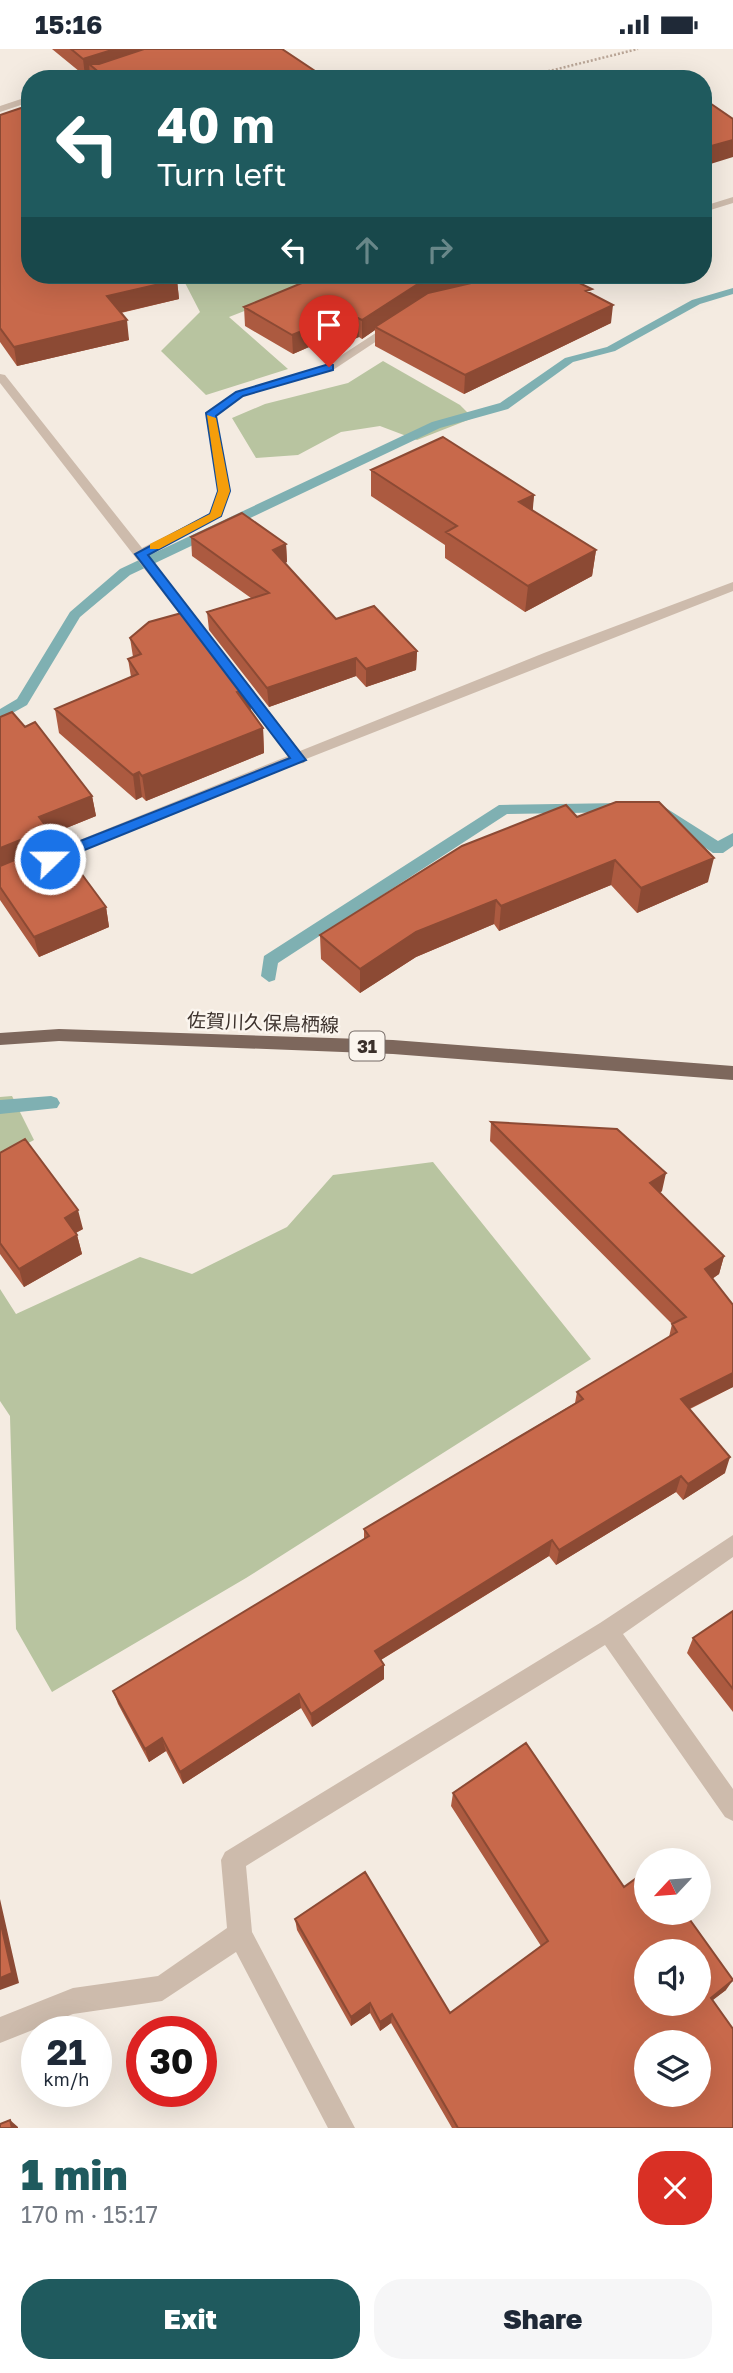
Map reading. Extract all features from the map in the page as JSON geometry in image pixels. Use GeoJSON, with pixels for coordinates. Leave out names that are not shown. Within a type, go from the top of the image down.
{"type":"FeatureCollection","features":[{"type":"Feature","properties":{"kind":"main road","name":"佐賀川久保鳥栖線"},"geometry":{"type":"LineString","coordinates":[[0,1039],[60,1035],[393,1047],[733,1073]]}},
{"type":"Feature","properties":{"kind":"street"},"geometry":{"type":"LineString","coordinates":[[0,109],[21,102]]}},
{"type":"Feature","properties":{"kind":"street"},"geometry":{"type":"LineString","coordinates":[[712,206],[733,199]]}},
{"type":"Feature","properties":{"kind":"street"},"geometry":{"type":"LineString","coordinates":[[141,554],[215,516],[224,491],[210,415],[239,394],[329,367],[410,315]]}},
{"type":"Feature","properties":{"kind":"street"},"geometry":{"type":"LineString","coordinates":[[1,377],[206,639]]}},
{"type":"Feature","properties":{"kind":"street"},"geometry":{"type":"LineString","coordinates":[[0,879],[299,760],[594,637],[733,586]]}},
{"type":"Feature","properties":{"kind":"street"},"geometry":{"type":"LineString","coordinates":[[223,661],[299,760]]}},
{"type":"Feature","properties":{"kind":"street"},"geometry":{"type":"LineString","coordinates":[[342,2128],[240,1934],[233,1860],[608,1631],[733,1545]]}},
{"type":"Feature","properties":{"kind":"street"},"geometry":{"type":"LineString","coordinates":[[608,1631],[733,1809]]}},
{"type":"Feature","properties":{"kind":"street"},"geometry":{"type":"LineString","coordinates":[[0,2030],[73,2001],[162,1988],[240,1934]]}},
{"type":"Feature","properties":{"kind":"path"},"geometry":{"type":"LineString","coordinates":[[553,70],[638,49]]}},
{"type":"Feature","properties":{"kind":"green space"},"geometry":{"type":"Polygon","coordinates":[[[186,284],[314,284],[229,317],[288,369],[206,395],[161,351],[200,312],[186,284]]]}},
{"type":"Feature","properties":{"kind":"green space"},"geometry":{"type":"Polygon","coordinates":[[[383,361],[460,405],[473,418],[417,440],[380,426],[341,432],[298,455],[256,458],[232,418],[265,404],[348,383],[383,361]]]}},
{"type":"Feature","properties":{"kind":"green space"},"geometry":{"type":"Polygon","coordinates":[[[12,1096],[34,1140],[0,1158],[0,1097],[12,1096]]]}},
{"type":"Feature","properties":{"kind":"green space"},"geometry":{"type":"Polygon","coordinates":[[[433,1162],[591,1359],[246,1578],[52,1692],[16,1629],[10,1416],[0,1401],[0,1289],[16,1314],[140,1257],[192,1274],[287,1227],[333,1175],[433,1162]]]}},
{"type":"Feature","properties":{"kind":"building"},"geometry":{"type":"Polygon","coordinates":[[[71,49],[115,49],[83,59],[71,49]]]}},
{"type":"Feature","properties":{"kind":"building"},"geometry":{"type":"Polygon","coordinates":[[[144,49],[282,49],[314,70],[96,70],[89,64],[99,64],[144,49]]]}},
{"type":"Feature","properties":{"kind":"building"},"geometry":{"type":"Polygon","coordinates":[[[712,105],[733,119],[733,140],[712,146],[712,105]]]}},
{"type":"Feature","properties":{"kind":"building"},"geometry":{"type":"Polygon","coordinates":[[[21,108],[21,284],[160,284],[107,296],[127,320],[14,347],[0,328],[0,115],[21,108]]]}},
{"type":"Feature","properties":{"kind":"building"},"geometry":{"type":"Polygon","coordinates":[[[299,284],[418,284],[362,320],[358,318],[321,335],[309,328],[292,335],[244,307],[299,284]]]}},
{"type":"Feature","properties":{"kind":"building"},"geometry":{"type":"Polygon","coordinates":[[[467,284],[582,284],[592,289],[586,291],[613,305],[465,375],[375,327],[428,293],[467,284]]]}},
{"type":"Feature","properties":{"kind":"building"},"geometry":{"type":"Polygon","coordinates":[[[443,437],[534,495],[519,502],[596,550],[528,586],[446,532],[457,526],[371,470],[443,437]]]}},
{"type":"Feature","properties":{"kind":"building"},"geometry":{"type":"Polygon","coordinates":[[[242,513],[286,544],[273,550],[336,619],[374,606],[417,651],[366,669],[356,658],[267,688],[207,612],[269,593],[191,537],[242,513]]]}},
{"type":"Feature","properties":{"kind":"building"},"geometry":{"type":"Polygon","coordinates":[[[189,611],[250,688],[237,692],[263,728],[142,776],[139,772],[133,775],[55,709],[138,674],[128,659],[141,654],[130,638],[149,622],[189,611]]]}},
{"type":"Feature","properties":{"kind":"building"},"geometry":{"type":"Polygon","coordinates":[[[12,712],[25,727],[35,722],[92,796],[39,817],[48,829],[0,848],[0,717],[12,712]]]}},
{"type":"Feature","properties":{"kind":"building"},"geometry":{"type":"Polygon","coordinates":[[[616,802],[659,802],[714,858],[641,888],[615,860],[501,906],[496,900],[416,932],[360,969],[320,935],[462,846],[566,805],[577,817],[616,802]]]}},
{"type":"Feature","properties":{"kind":"building"},"geometry":{"type":"Polygon","coordinates":[[[58,842],[106,907],[34,937],[0,887],[0,866],[58,842]]]}},
{"type":"Feature","properties":{"kind":"building"},"geometry":{"type":"Polygon","coordinates":[[[491,1122],[617,1129],[666,1173],[650,1183],[724,1256],[705,1269],[733,1305],[733,1373],[681,1399],[730,1457],[688,1484],[681,1476],[559,1550],[552,1540],[375,1651],[384,1665],[311,1714],[299,1694],[180,1772],[162,1738],[145,1749],[113,1691],[369,1536],[364,1529],[583,1399],[577,1392],[677,1332],[672,1324],[686,1317],[491,1122]]]}},
{"type":"Feature","properties":{"kind":"building"},"geometry":{"type":"Polygon","coordinates":[[[25,1139],[78,1210],[65,1218],[77,1235],[19,1269],[0,1243],[0,1153],[25,1139]]]}},
{"type":"Feature","properties":{"kind":"building"},"geometry":{"type":"Polygon","coordinates":[[[733,1611],[733,1689],[693,1638],[733,1611]]]}},
{"type":"Feature","properties":{"kind":"building"},"geometry":{"type":"Polygon","coordinates":[[[526,1743],[624,1887],[634,1880],[634,1925],[694,1925],[704,1939],[634,1939],[634,2016],[711,2016],[711,1998],[733,2029],[733,2128],[458,2128],[392,2014],[380,2022],[370,2003],[351,2017],[295,1919],[365,1872],[450,2013],[548,1941],[453,1793],[526,1743]]]}},
{"type":"Feature","properties":{"kind":"building"},"geometry":{"type":"Polygon","coordinates":[[[0,1920],[12,1973],[0,1978],[0,1920]]]}},
{"type":"Feature","properties":{"kind":"building"},"geometry":{"type":"Polygon","coordinates":[[[711,1949],[733,1980],[711,1998],[711,1949]]]}},
{"type":"Feature","properties":{"kind":"building"},"geometry":{"type":"Polygon","coordinates":[[[10,2120],[12,2128],[0,2128],[0,2124],[10,2120]]]}},
{"type":"Feature","properties":{"kind":"waterway"},"geometry":{"type":"LineString","coordinates":[[0,715],[22,702],[75,615],[125,572],[436,425],[504,406],[569,360],[611,349],[696,302],[733,291]]}},
{"type":"Feature","properties":{"kind":"waterway"},"geometry":{"type":"LineString","coordinates":[[269,976],[270,960],[504,809],[623,808]]}},
{"type":"Feature","properties":{"kind":"waterway"},"geometry":{"type":"LineString","coordinates":[[658,808],[718,849],[733,838]]}},
{"type":"Feature","properties":{"kind":"waterway"},"geometry":{"type":"LineString","coordinates":[[0,1107],[51,1103]]}},
{"type":"Feature","properties":{"kind":"slow traffic"},"geometry":{"type":"LineString","coordinates":[[155,547],[215,516],[224,491],[210,418]]}},
{"type":"Feature","properties":{"kind":"route"},"geometry":{"type":"LineString","coordinates":[[50,859],[299,760],[141,554],[215,516],[224,491],[210,415],[239,394],[329,367]]}}]}
